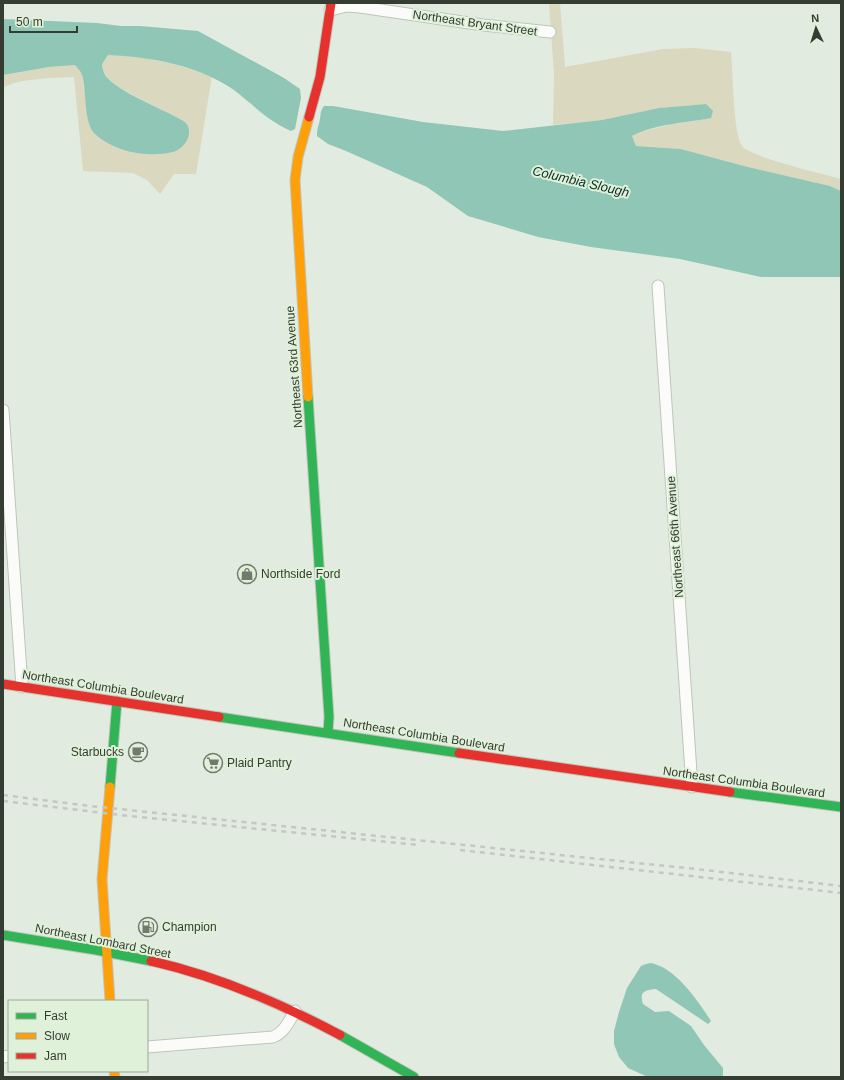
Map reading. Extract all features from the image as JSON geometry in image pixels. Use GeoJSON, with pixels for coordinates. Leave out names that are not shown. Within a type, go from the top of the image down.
{"type":"FeatureCollection","features":[{"type":"Feature","properties":{"kind":"main road","name":"Northeast 63rd Avenue"},"geometry":{"type":"LineString","coordinates":[[328,732],[329,717],[296,220],[295,180],[298,157],[320,77],[330,6]]}},
{"type":"Feature","properties":{"kind":"main road","name":"Northeast Columbia Boulevard"},"geometry":{"type":"LineString","coordinates":[[3,684],[692,787],[841,807]]}},
{"type":"Feature","properties":{"kind":"main road"},"geometry":{"type":"LineString","coordinates":[[110,1000],[102,895],[103,865],[118,701]]}},
{"type":"Feature","properties":{"kind":"main road","name":"Northeast Lombard Street"},"geometry":{"type":"LineString","coordinates":[[3,935],[138,958],[217,979],[295,1011],[369,1050],[414,1077]]}},
{"type":"Feature","properties":{"kind":"street","name":"Northeast Bryant Street"},"geometry":{"type":"LineString","coordinates":[[330,6],[360,7],[483,26],[550,32]]}},
{"type":"Feature","properties":{"kind":"street","name":"Northeast 66th Avenue"},"geometry":{"type":"LineString","coordinates":[[658,286],[692,787]]}},
{"type":"Feature","properties":{"kind":"street"},"geometry":{"type":"LineString","coordinates":[[3,410],[22,687]]}},
{"type":"Feature","properties":{"kind":"street"},"geometry":{"type":"LineString","coordinates":[[148,1047],[273,1037],[283,1032],[295,1011]]}},
{"type":"Feature","properties":{"kind":"shaded area"},"geometry":{"type":"Polygon","coordinates":[[[549,3],[560,3],[565,67],[663,49],[695,48],[731,52],[735,116],[739,139],[742,146],[758,155],[772,160],[841,179],[841,191],[830,186],[744,166],[681,149],[636,146],[632,136],[641,132],[711,118],[706,104],[659,108],[602,120],[553,125],[554,74],[549,3]]]}},
{"type":"Feature","properties":{"kind":"shaded area"},"geometry":{"type":"Polygon","coordinates":[[[108,55],[138,56],[177,65],[212,76],[196,174],[174,174],[160,194],[147,180],[133,173],[83,171],[74,77],[27,80],[17,82],[3,88],[3,75],[49,67],[75,65],[82,74],[84,90],[186,123],[128,92],[109,79],[104,73],[102,63],[108,55]]]}},
{"type":"Feature","properties":{"kind":"water"},"geometry":{"type":"Polygon","coordinates":[[[3,19],[97,23],[198,31],[284,78],[300,89],[301,98],[295,129],[291,131],[282,127],[220,81],[190,68],[157,60],[108,55],[102,64],[104,73],[108,79],[137,98],[183,121],[186,123],[189,131],[189,136],[181,148],[173,152],[163,154],[142,154],[121,149],[103,140],[91,129],[87,114],[84,82],[80,71],[75,65],[49,67],[3,75],[3,19]]]}},
{"type":"Feature","properties":{"kind":"water","name":"Columbia Slough"},"geometry":{"type":"Polygon","coordinates":[[[706,104],[713,111],[711,118],[660,126],[641,132],[632,136],[636,146],[681,149],[744,166],[830,186],[841,191],[841,277],[761,277],[680,259],[591,247],[538,237],[468,216],[427,187],[328,144],[317,136],[321,112],[324,106],[333,106],[423,122],[503,131],[602,120],[659,108],[706,104]]]}},
{"type":"Feature","properties":{"kind":"water"},"geometry":{"type":"Polygon","coordinates":[[[651,963],[669,971],[678,978],[700,1004],[711,1021],[708,1024],[656,989],[646,991],[642,994],[643,1004],[655,1012],[669,1011],[691,1026],[723,1068],[722,1077],[648,1077],[628,1068],[619,1057],[614,1044],[614,1031],[627,988],[641,966],[651,963]]]}},
{"type":"Feature","properties":{"kind":"railway"},"geometry":{"type":"LineString","coordinates":[[3,795],[90,806],[705,870],[841,886]]}},
{"type":"Feature","properties":{"kind":"railway"},"geometry":{"type":"LineString","coordinates":[[3,801],[129,816],[417,845]]}},
{"type":"Feature","properties":{"kind":"railway"},"geometry":{"type":"LineString","coordinates":[[460,850],[841,893]]}},
{"type":"Feature","properties":{"kind":"traffic: fast"},"geometry":{"type":"LineString","coordinates":[[308,397],[329,717],[328,732]]}},
{"type":"Feature","properties":{"kind":"traffic: fast"},"geometry":{"type":"LineString","coordinates":[[110,787],[117,701]]}},
{"type":"Feature","properties":{"kind":"traffic: fast"},"geometry":{"type":"LineString","coordinates":[[219,717],[459,753]]}},
{"type":"Feature","properties":{"kind":"traffic: fast"},"geometry":{"type":"LineString","coordinates":[[730,792],[841,807]]}},
{"type":"Feature","properties":{"kind":"traffic: fast"},"geometry":{"type":"LineString","coordinates":[[3,935],[96,950],[151,961]]}},
{"type":"Feature","properties":{"kind":"traffic: fast"},"geometry":{"type":"LineString","coordinates":[[340,1035],[414,1077]]}},
{"type":"Feature","properties":{"kind":"traffic: slow"},"geometry":{"type":"LineString","coordinates":[[308,397],[295,180],[298,157],[309,117]]}},
{"type":"Feature","properties":{"kind":"traffic: slow"},"geometry":{"type":"LineString","coordinates":[[110,787],[102,879],[110,1000]]}},
{"type":"Feature","properties":{"kind":"traffic: slow"},"geometry":{"type":"LineString","coordinates":[[114,1072],[115,1077]]}},
{"type":"Feature","properties":{"kind":"traffic: jam"},"geometry":{"type":"LineString","coordinates":[[309,117],[320,77],[331,3]]}},
{"type":"Feature","properties":{"kind":"traffic: jam"},"geometry":{"type":"LineString","coordinates":[[3,684],[219,717]]}},
{"type":"Feature","properties":{"kind":"traffic: jam"},"geometry":{"type":"LineString","coordinates":[[459,753],[730,792]]}},
{"type":"Feature","properties":{"kind":"traffic: jam"},"geometry":{"type":"LineString","coordinates":[[151,961],[200,974],[271,1001],[340,1035]]}},
{"type":"Feature","properties":{"kind":"place","name":"Northside Ford"},"geometry":{"type":"Point","coordinates":[247,574]}},
{"type":"Feature","properties":{"kind":"place","name":"Starbucks"},"geometry":{"type":"Point","coordinates":[138,752]}},
{"type":"Feature","properties":{"kind":"place","name":"Plaid Pantry"},"geometry":{"type":"Point","coordinates":[213,763]}},
{"type":"Feature","properties":{"kind":"place","name":"Champion"},"geometry":{"type":"Point","coordinates":[148,927]}}]}
